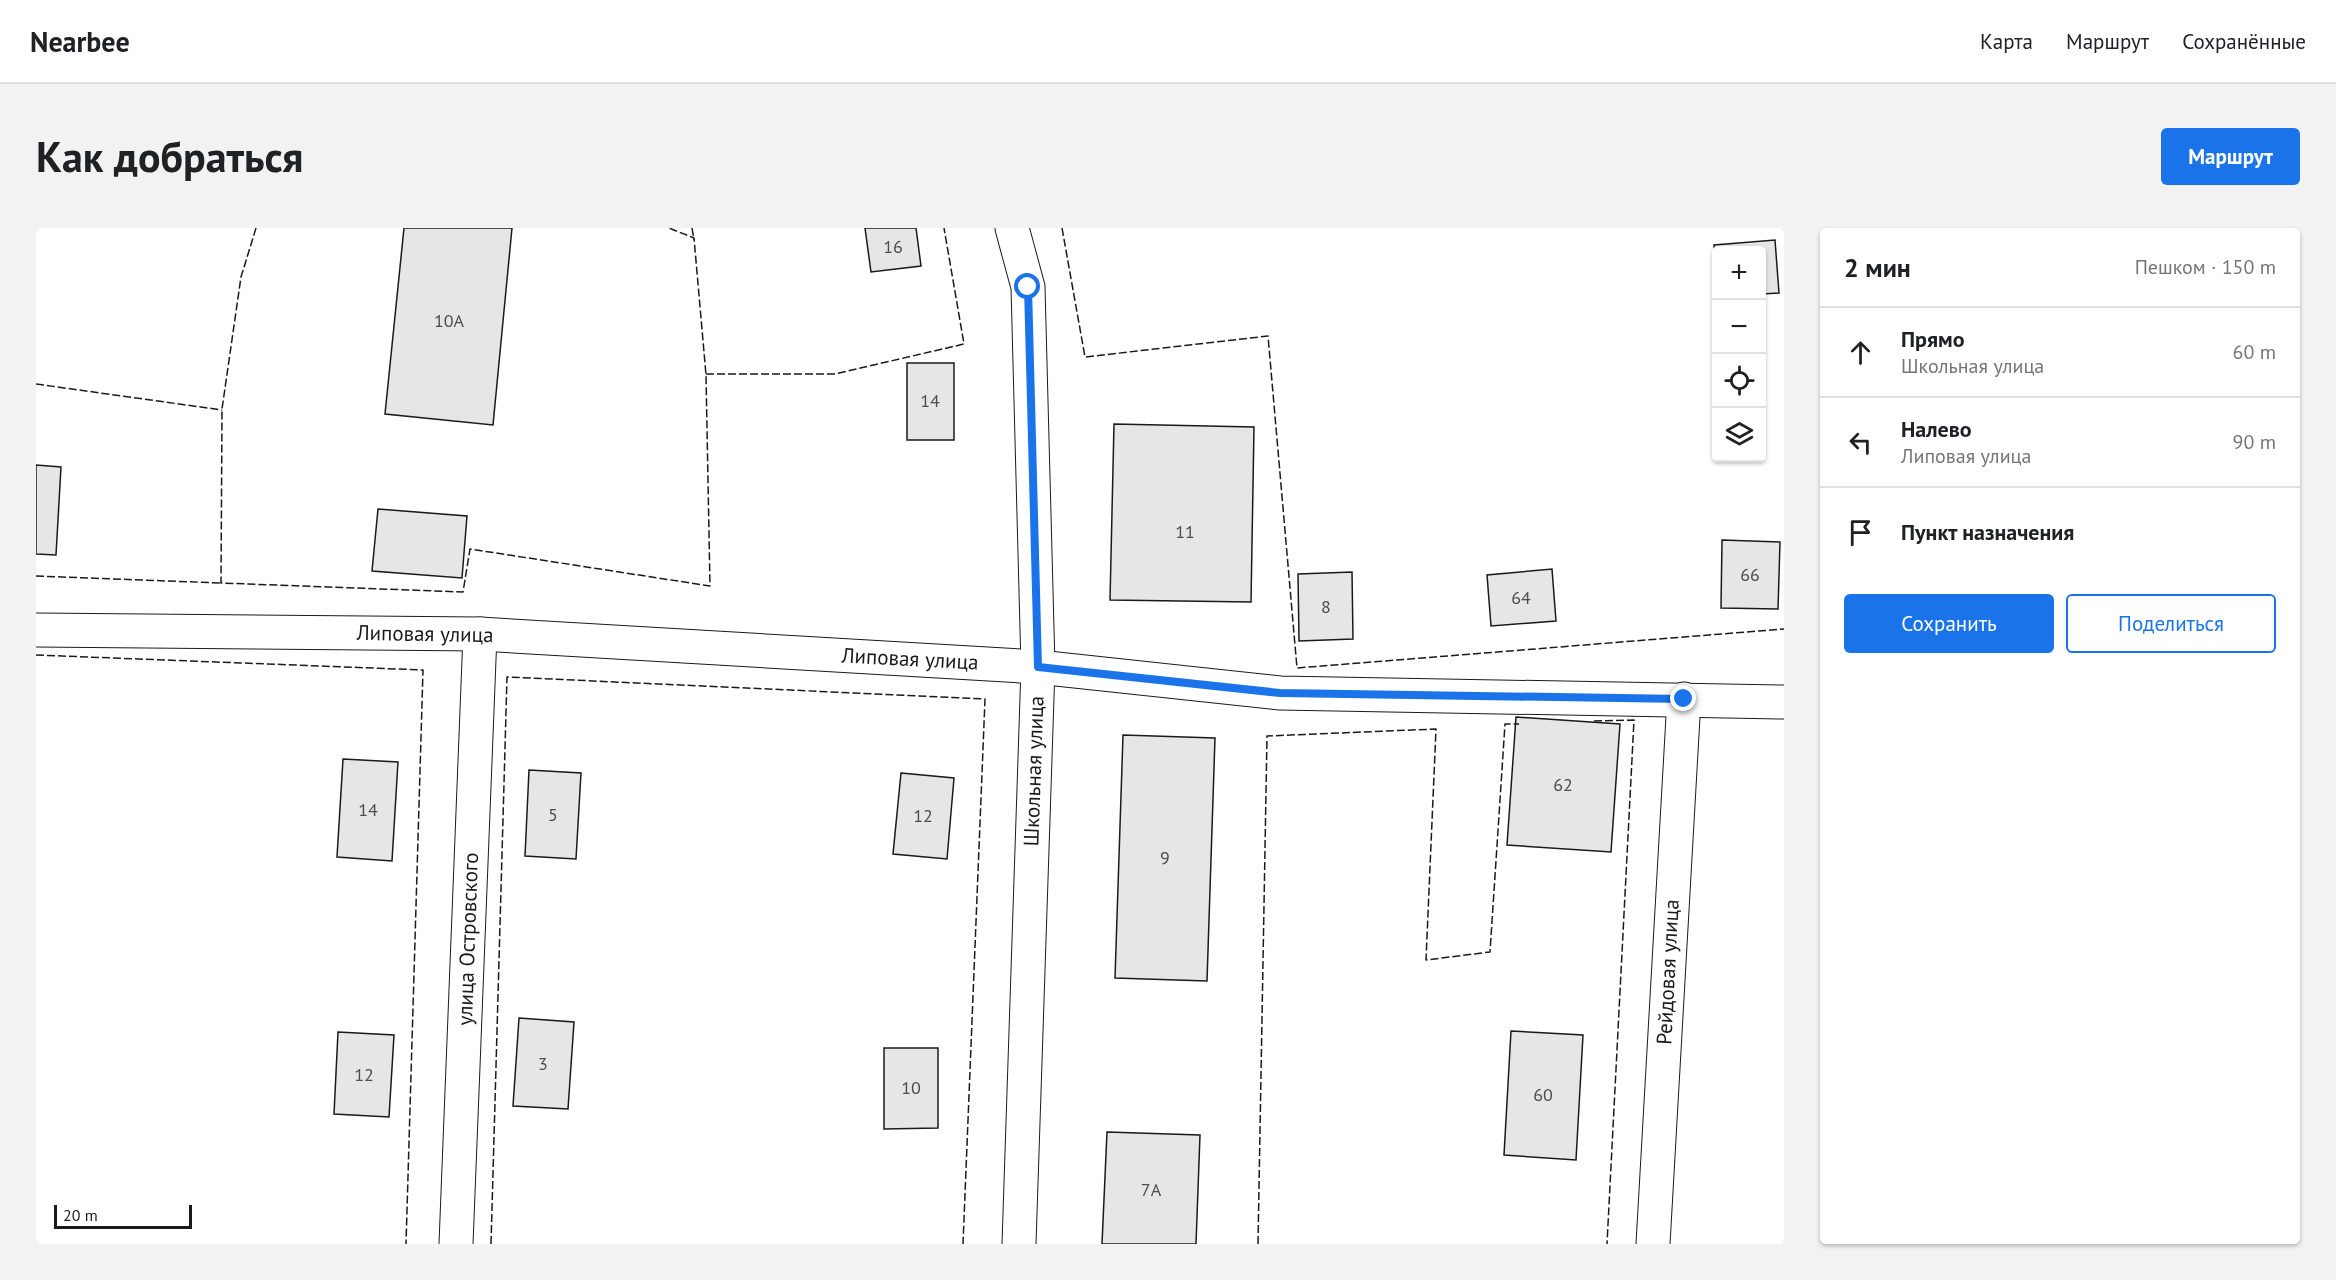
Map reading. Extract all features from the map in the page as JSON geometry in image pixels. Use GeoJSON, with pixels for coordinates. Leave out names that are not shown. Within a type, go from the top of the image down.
{"type":"FeatureCollection","features":[{"type":"Feature","properties":{"kind":"street","name":"Школьная улица"},"geometry":{"type":"LineString","coordinates":[[1012,228],[1028,287],[1038,667],[1019,1244]]}},
{"type":"Feature","properties":{"kind":"street","name":"Липовая улица"},"geometry":{"type":"LineString","coordinates":[[36,630],[480,634],[1038,667],[1280,693],[1784,702]]}},
{"type":"Feature","properties":{"kind":"street","name":"улица Островского"},"geometry":{"type":"LineString","coordinates":[[456,1244],[480,634]]}},
{"type":"Feature","properties":{"kind":"street","name":"Рейдовая улица"},"geometry":{"type":"LineString","coordinates":[[1653,1244],[1684,699]]}},
{"type":"Feature","properties":{"kind":"building"},"geometry":{"type":"Polygon","coordinates":[[[404,228],[512,228],[493,425],[385,414],[404,228]]]}},
{"type":"Feature","properties":{"kind":"building"},"geometry":{"type":"Polygon","coordinates":[[[865,228],[916,228],[921,266],[871,272],[865,228]]]}},
{"type":"Feature","properties":{"kind":"building"},"geometry":{"type":"Polygon","coordinates":[[[1775,240],[1779,293],[1766,294],[1766,246],[1714,245],[1775,240]]]}},
{"type":"Feature","properties":{"kind":"building"},"geometry":{"type":"Polygon","coordinates":[[[907,363],[954,363],[954,440],[907,440],[907,363]]]}},
{"type":"Feature","properties":{"kind":"building"},"geometry":{"type":"Polygon","coordinates":[[[1114,424],[1254,427],[1251,602],[1110,600],[1114,424]]]}},
{"type":"Feature","properties":{"kind":"building"},"geometry":{"type":"Polygon","coordinates":[[[36,465],[61,467],[56,555],[36,554],[36,465]]]}},
{"type":"Feature","properties":{"kind":"building"},"geometry":{"type":"Polygon","coordinates":[[[378,509],[467,516],[462,578],[372,571],[378,509]]]}},
{"type":"Feature","properties":{"kind":"building"},"geometry":{"type":"Polygon","coordinates":[[[1722,540],[1780,542],[1778,609],[1721,608],[1722,540]]]}},
{"type":"Feature","properties":{"kind":"building"},"geometry":{"type":"Polygon","coordinates":[[[1552,569],[1556,621],[1491,626],[1487,575],[1552,569]]]}},
{"type":"Feature","properties":{"kind":"building"},"geometry":{"type":"Polygon","coordinates":[[[1352,572],[1353,639],[1299,641],[1298,574],[1352,572]]]}},
{"type":"Feature","properties":{"kind":"building"},"geometry":{"type":"Polygon","coordinates":[[[1516,717],[1620,724],[1611,852],[1507,845],[1516,717]]]}},
{"type":"Feature","properties":{"kind":"building"},"geometry":{"type":"Polygon","coordinates":[[[1123,735],[1215,738],[1207,981],[1115,978],[1123,735]]]}},
{"type":"Feature","properties":{"kind":"building"},"geometry":{"type":"Polygon","coordinates":[[[343,759],[398,762],[392,861],[337,857],[343,759]]]}},
{"type":"Feature","properties":{"kind":"building"},"geometry":{"type":"Polygon","coordinates":[[[529,770],[581,773],[576,859],[525,856],[529,770]]]}},
{"type":"Feature","properties":{"kind":"building"},"geometry":{"type":"Polygon","coordinates":[[[901,773],[954,778],[947,859],[893,854],[901,773]]]}},
{"type":"Feature","properties":{"kind":"building"},"geometry":{"type":"Polygon","coordinates":[[[519,1018],[574,1022],[568,1109],[513,1106],[519,1018]]]}},
{"type":"Feature","properties":{"kind":"building"},"geometry":{"type":"Polygon","coordinates":[[[1511,1031],[1583,1035],[1576,1160],[1504,1155],[1511,1031]]]}},
{"type":"Feature","properties":{"kind":"building"},"geometry":{"type":"Polygon","coordinates":[[[338,1032],[394,1035],[389,1117],[334,1114],[338,1032]]]}},
{"type":"Feature","properties":{"kind":"building"},"geometry":{"type":"Polygon","coordinates":[[[884,1048],[938,1048],[938,1128],[884,1129],[884,1048]]]}},
{"type":"Feature","properties":{"kind":"building"},"geometry":{"type":"Polygon","coordinates":[[[1107,1132],[1200,1135],[1196,1244],[1102,1244],[1107,1132]]]}},
{"type":"Feature","properties":{"kind":"fence"},"geometry":{"type":"LineString","coordinates":[[256,228],[241,277],[222,409],[221,583],[463,592],[470,549],[710,586],[706,375],[694,238],[669,228]]}},
{"type":"Feature","properties":{"kind":"fence"},"geometry":{"type":"LineString","coordinates":[[692,228],[694,240]]}},
{"type":"Feature","properties":{"kind":"fence"},"geometry":{"type":"LineString","coordinates":[[706,374],[835,374],[964,344],[944,228]]}},
{"type":"Feature","properties":{"kind":"fence"},"geometry":{"type":"LineString","coordinates":[[1062,228],[1085,357],[1268,336],[1297,668],[1784,629]]}},
{"type":"Feature","properties":{"kind":"fence"},"geometry":{"type":"LineString","coordinates":[[36,384],[222,410]]}},
{"type":"Feature","properties":{"kind":"fence"},"geometry":{"type":"LineString","coordinates":[[36,576],[221,583],[221,581]]}},
{"type":"Feature","properties":{"kind":"fence"},"geometry":{"type":"LineString","coordinates":[[36,655],[423,670],[406,1244]]}},
{"type":"Feature","properties":{"kind":"fence"},"geometry":{"type":"LineString","coordinates":[[491,1244],[507,677],[985,699],[963,1244]]}},
{"type":"Feature","properties":{"kind":"fence"},"geometry":{"type":"LineString","coordinates":[[1594,721],[1634,720],[1607,1244]]}},
{"type":"Feature","properties":{"kind":"fence"},"geometry":{"type":"LineString","coordinates":[[1258,1244],[1267,736],[1436,729],[1426,960],[1490,952],[1505,724],[1519,724]]}},
{"type":"Feature","properties":{"kind":"route"},"geometry":{"type":"LineString","coordinates":[[1028,287],[1038,667],[1280,693],[1684,699]]}}]}
